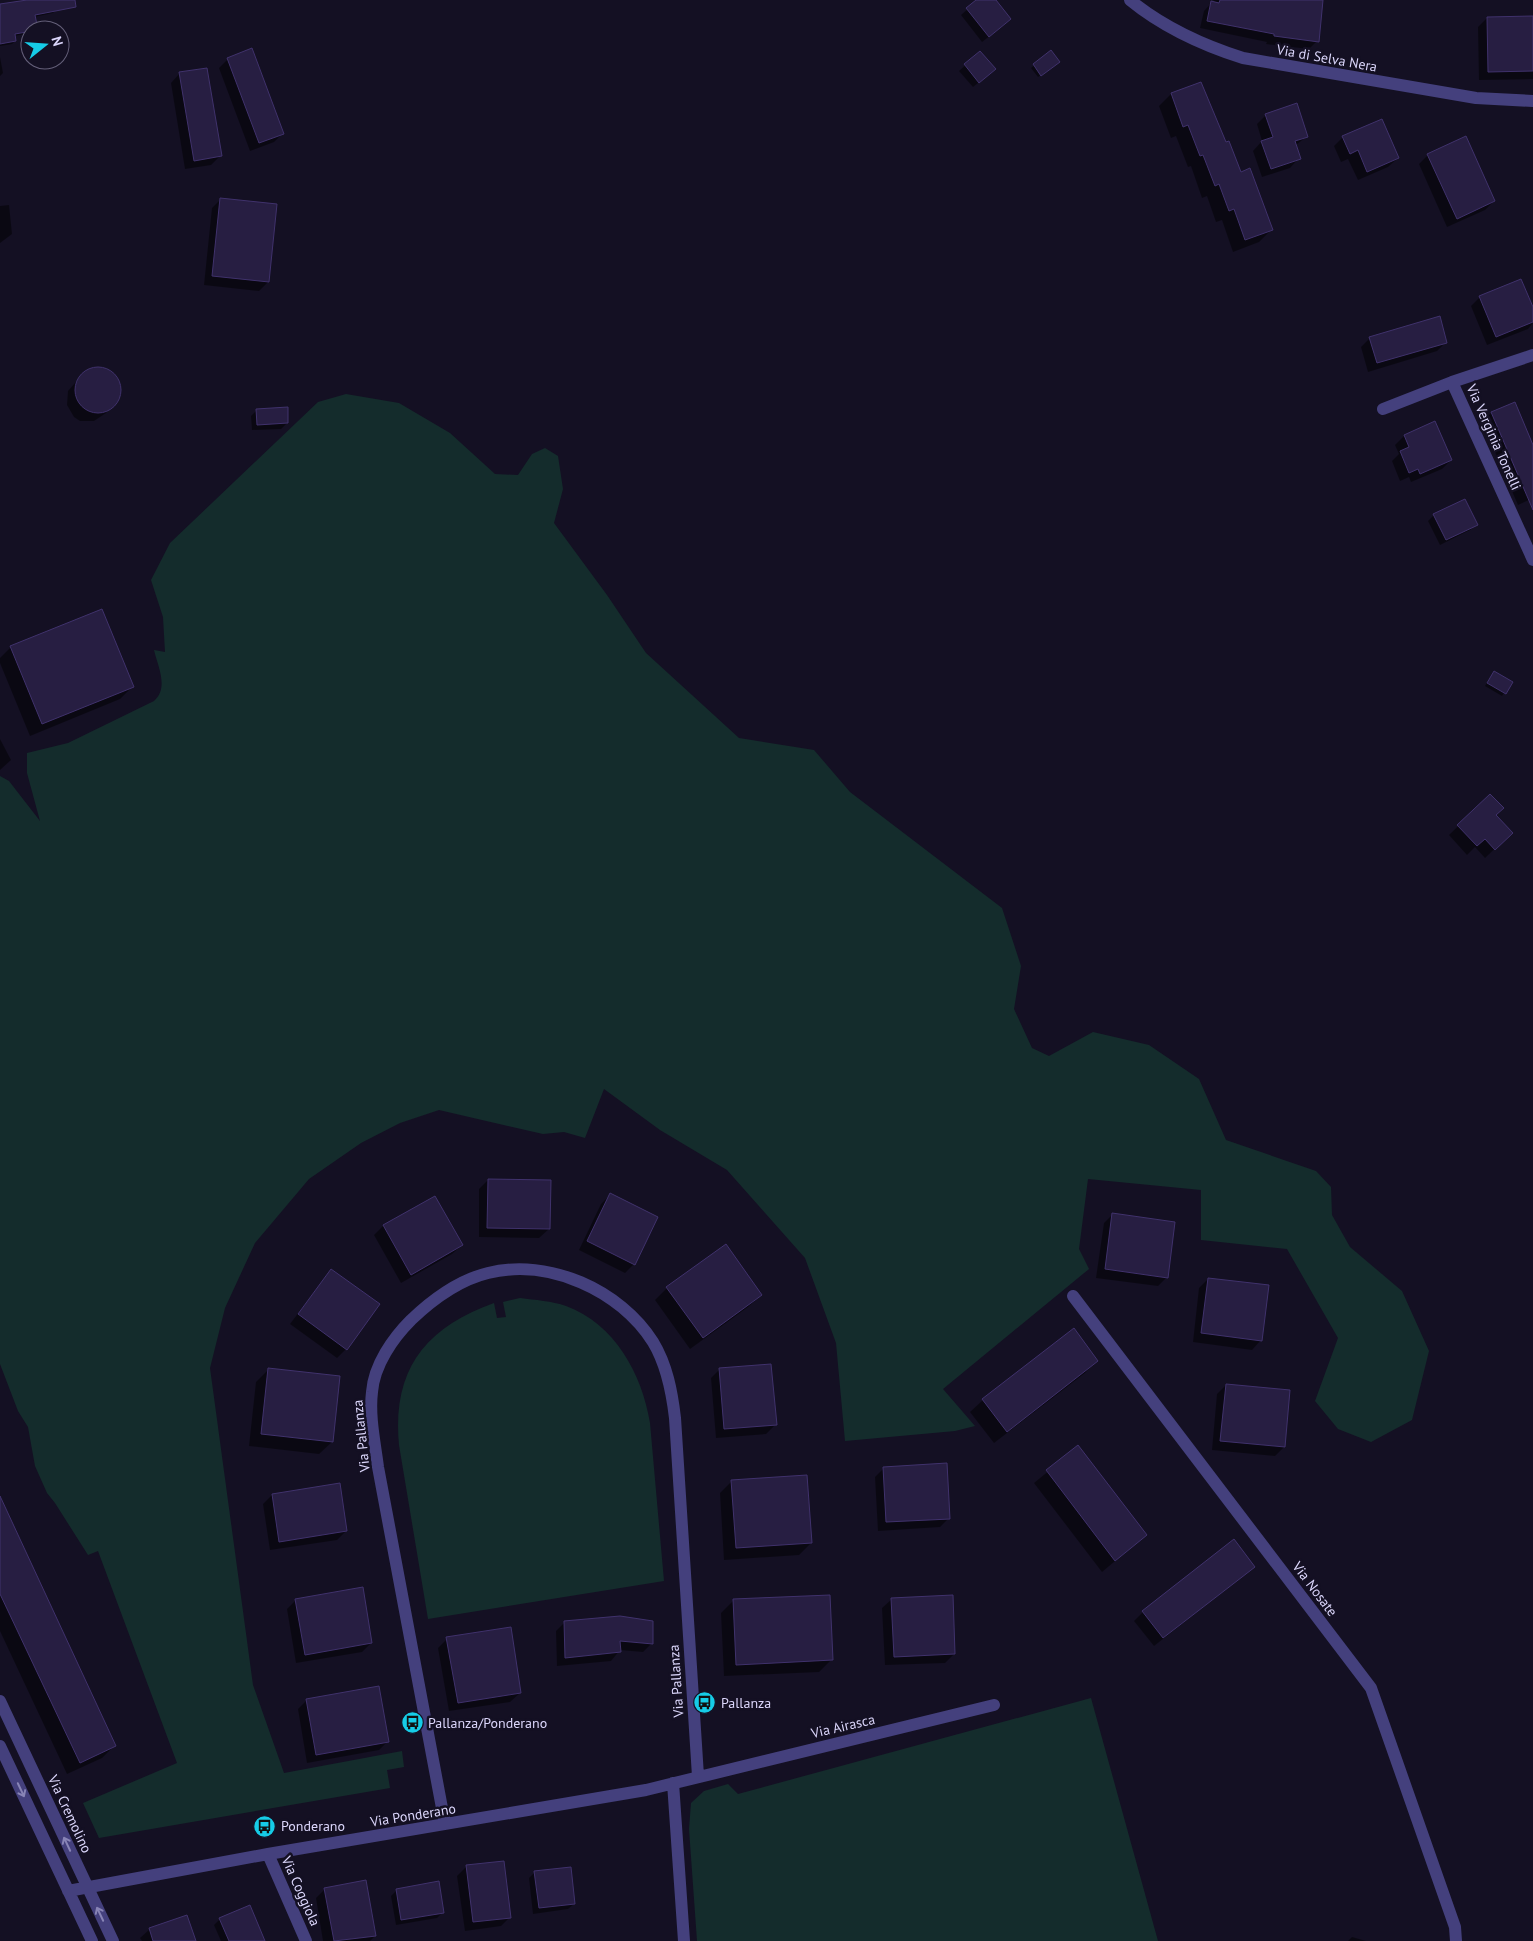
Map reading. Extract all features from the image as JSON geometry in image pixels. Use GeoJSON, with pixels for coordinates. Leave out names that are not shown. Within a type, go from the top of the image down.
{"type":"FeatureCollection","features":[{"type":"Feature","properties":{"kind":"street","name":"Via di Selva Nera"},"geometry":{"type":"LineString","coordinates":[[1130,0],[1152,17],[1185,36],[1243,58],[1476,98],[1533,101]]}},
{"type":"Feature","properties":{"kind":"street"},"geometry":{"type":"LineString","coordinates":[[1383,409],[1452,382],[1533,354]]}},
{"type":"Feature","properties":{"kind":"street","name":"Via Verginia Tonelli"},"geometry":{"type":"LineString","coordinates":[[1452,382],[1533,560]]}},
{"type":"Feature","properties":{"kind":"street","name":"Via Pallanza"},"geometry":{"type":"LineString","coordinates":[[445,1824],[378,1467],[372,1412],[372,1390],[387,1349],[421,1311],[454,1287],[486,1273],[520,1268],[550,1272],[593,1288],[611,1299],[642,1328],[662,1360],[673,1397],[675,1418],[698,1776]]}},
{"type":"Feature","properties":{"kind":"street","name":"Via Nosate"},"geometry":{"type":"LineString","coordinates":[[1073,1296],[1370,1688],[1453,1920],[1456,1941]]}},
{"type":"Feature","properties":{"kind":"street","name":"Via Cremolino"},"geometry":{"type":"LineString","coordinates":[[0,1701],[113,1941]]}},
{"type":"Feature","properties":{"kind":"street","name":"Via Airasca"},"geometry":{"type":"LineString","coordinates":[[698,1776],[994,1705]]}},
{"type":"Feature","properties":{"kind":"street"},"geometry":{"type":"LineString","coordinates":[[0,1746],[92,1941]]}},
{"type":"Feature","properties":{"kind":"street","name":"Via Ponderano"},"geometry":{"type":"LineString","coordinates":[[68,1891],[268,1854],[646,1790],[698,1776]]}},
{"type":"Feature","properties":{"kind":"street"},"geometry":{"type":"LineString","coordinates":[[673,1783],[684,1941]]}},
{"type":"Feature","properties":{"kind":"street","name":"Via Coggiola"},"geometry":{"type":"LineString","coordinates":[[268,1854],[306,1941]]}},
{"type":"Feature","properties":{"kind":"green space"},"geometry":{"type":"Polygon","coordinates":[[[346,394],[399,403],[450,433],[495,474],[518,475],[532,454],[545,448],[558,456],[563,489],[554,523],[607,595],[646,653],[739,738],[814,750],[850,792],[1002,908],[1021,966],[1014,1009],[1032,1048],[1049,1056],[1093,1032],[1149,1045],[1199,1079],[1226,1140],[1316,1171],[1331,1187],[1332,1215],[1350,1247],[1402,1291],[1429,1351],[1412,1420],[1371,1442],[1338,1429],[1315,1401],[1338,1338],[1287,1249],[1201,1240],[1201,1190],[1088,1179],[1079,1249],[1089,1269],[943,1389],[975,1426],[955,1431],[845,1441],[836,1343],[805,1258],[727,1170],[660,1130],[604,1089],[585,1138],[564,1132],[543,1134],[439,1110],[400,1123],[361,1143],[309,1179],[255,1243],[225,1308],[210,1368],[253,1685],[284,1773],[402,1751],[404,1767],[387,1770],[390,1788],[99,1838],[83,1803],[177,1763],[98,1551],[88,1555],[47,1493],[35,1466],[28,1427],[18,1411],[0,1364],[0,776],[9,781],[40,821],[27,773],[27,753],[68,743],[154,701],[161,690],[162,684],[154,650],[165,652],[163,617],[151,580],[170,543],[318,402],[346,394]]]}},
{"type":"Feature","properties":{"kind":"green space"},"geometry":{"type":"Polygon","coordinates":[[[520,1298],[561,1304],[583,1314],[599,1325],[612,1338],[633,1369],[646,1405],[650,1423],[664,1581],[428,1619],[399,1445],[398,1419],[401,1395],[408,1374],[418,1356],[431,1339],[449,1325],[470,1313],[494,1303],[497,1318],[506,1317],[503,1302],[520,1298]]]}},
{"type":"Feature","properties":{"kind":"green space"},"geometry":{"type":"Polygon","coordinates":[[[1091,1698],[1158,1941],[697,1941],[689,1829],[691,1803],[704,1791],[728,1784],[738,1794],[1091,1698]]]}},
{"type":"Feature","properties":{"kind":"building"},"geometry":{"type":"Polygon","coordinates":[[[27,0],[75,0],[76,7],[35,15],[36,20],[20,20],[20,33],[15,34],[16,41],[0,44],[0,4],[27,0]]]}},
{"type":"Feature","properties":{"kind":"building"},"geometry":{"type":"Polygon","coordinates":[[[976,0],[996,0],[1011,19],[989,37],[966,8],[976,0]]]}},
{"type":"Feature","properties":{"kind":"building"},"geometry":{"type":"Polygon","coordinates":[[[1220,0],[1323,0],[1319,42],[1274,36],[1274,34],[1207,21],[1211,1],[1219,3],[1220,0]]]}},
{"type":"Feature","properties":{"kind":"building"},"geometry":{"type":"Polygon","coordinates":[[[1533,16],[1533,71],[1488,72],[1487,17],[1533,16]]]}},
{"type":"Feature","properties":{"kind":"building"},"geometry":{"type":"Polygon","coordinates":[[[252,48],[284,134],[259,143],[227,58],[252,48]]]}},
{"type":"Feature","properties":{"kind":"building"},"geometry":{"type":"Polygon","coordinates":[[[1051,50],[1060,62],[1041,76],[1033,64],[1051,50]]]}},
{"type":"Feature","properties":{"kind":"building"},"geometry":{"type":"Polygon","coordinates":[[[980,51],[996,69],[979,83],[964,64],[980,51]]]}},
{"type":"Feature","properties":{"kind":"building"},"geometry":{"type":"Polygon","coordinates":[[[207,68],[222,156],[194,161],[179,72],[207,68]]]}},
{"type":"Feature","properties":{"kind":"building"},"geometry":{"type":"Polygon","coordinates":[[[1201,82],[1226,142],[1229,141],[1241,172],[1250,168],[1273,230],[1245,240],[1234,209],[1229,211],[1219,184],[1215,186],[1203,155],[1200,156],[1188,125],[1183,127],[1171,93],[1201,82]]]}},
{"type":"Feature","properties":{"kind":"building"},"geometry":{"type":"Polygon","coordinates":[[[1297,103],[1308,137],[1295,141],[1301,159],[1271,169],[1261,141],[1273,137],[1265,114],[1297,103]]]}},
{"type":"Feature","properties":{"kind":"building"},"geometry":{"type":"Polygon","coordinates":[[[1382,119],[1399,158],[1367,172],[1358,150],[1350,154],[1342,136],[1382,119]]]}},
{"type":"Feature","properties":{"kind":"building"},"geometry":{"type":"Polygon","coordinates":[[[1466,136],[1495,201],[1457,219],[1427,154],[1466,136]]]}},
{"type":"Feature","properties":{"kind":"building"},"geometry":{"type":"Polygon","coordinates":[[[220,198],[277,204],[269,282],[212,276],[220,198]]]}},
{"type":"Feature","properties":{"kind":"building"},"geometry":{"type":"Polygon","coordinates":[[[1521,279],[1533,307],[1533,322],[1496,337],[1479,296],[1521,279]]]}},
{"type":"Feature","properties":{"kind":"building"},"geometry":{"type":"Polygon","coordinates":[[[1440,316],[1447,343],[1377,363],[1369,337],[1440,316]]]}},
{"type":"Feature","properties":{"kind":"building"},"geometry":{"type":"Polygon","coordinates":[[[93,367],[103,367],[117,377],[121,390],[117,403],[111,409],[103,413],[93,413],[79,403],[75,395],[75,385],[85,371],[93,367]]]}},
{"type":"Feature","properties":{"kind":"building"},"geometry":{"type":"Polygon","coordinates":[[[1515,402],[1533,445],[1533,510],[1491,412],[1515,402]]]}},
{"type":"Feature","properties":{"kind":"building"},"geometry":{"type":"Polygon","coordinates":[[[288,407],[288,423],[257,425],[256,409],[288,407]]]}},
{"type":"Feature","properties":{"kind":"building"},"geometry":{"type":"Polygon","coordinates":[[[1435,421],[1452,460],[1420,474],[1418,469],[1409,473],[1400,451],[1409,447],[1404,435],[1435,421]]]}},
{"type":"Feature","properties":{"kind":"building"},"geometry":{"type":"Polygon","coordinates":[[[1465,499],[1478,525],[1446,540],[1433,514],[1465,499]]]}},
{"type":"Feature","properties":{"kind":"building"},"geometry":{"type":"Polygon","coordinates":[[[102,609],[134,687],[42,724],[10,646],[102,609]]]}},
{"type":"Feature","properties":{"kind":"building"},"geometry":{"type":"Polygon","coordinates":[[[1494,671],[1513,682],[1506,694],[1487,683],[1494,671]]]}},
{"type":"Feature","properties":{"kind":"building"},"geometry":{"type":"Polygon","coordinates":[[[1490,794],[1504,808],[1496,815],[1513,833],[1495,850],[1485,839],[1477,846],[1457,825],[1490,794]]]}},
{"type":"Feature","properties":{"kind":"building"},"geometry":{"type":"Polygon","coordinates":[[[488,1179],[551,1180],[550,1229],[487,1228],[488,1179]]]}},
{"type":"Feature","properties":{"kind":"building"},"geometry":{"type":"Polygon","coordinates":[[[610,1193],[658,1217],[635,1265],[587,1241],[610,1193]]]}},
{"type":"Feature","properties":{"kind":"building"},"geometry":{"type":"Polygon","coordinates":[[[435,1196],[463,1245],[411,1275],[383,1225],[435,1196]]]}},
{"type":"Feature","properties":{"kind":"building"},"geometry":{"type":"Polygon","coordinates":[[[1112,1213],[1175,1222],[1168,1278],[1105,1269],[1112,1213]]]}},
{"type":"Feature","properties":{"kind":"building"},"geometry":{"type":"Polygon","coordinates":[[[726,1244],[762,1295],[703,1338],[666,1287],[726,1244]]]}},
{"type":"Feature","properties":{"kind":"building"},"geometry":{"type":"Polygon","coordinates":[[[331,1269],[380,1304],[347,1350],[298,1314],[331,1269]]]}},
{"type":"Feature","properties":{"kind":"building"},"geometry":{"type":"Polygon","coordinates":[[[1208,1278],[1269,1285],[1262,1341],[1201,1333],[1208,1278]]]}},
{"type":"Feature","properties":{"kind":"building"},"geometry":{"type":"Polygon","coordinates":[[[1074,1328],[1098,1361],[1007,1432],[982,1399],[1074,1328]]]}},
{"type":"Feature","properties":{"kind":"building"},"geometry":{"type":"Polygon","coordinates":[[[771,1364],[777,1425],[724,1429],[719,1368],[771,1364]]]}},
{"type":"Feature","properties":{"kind":"building"},"geometry":{"type":"Polygon","coordinates":[[[268,1368],[340,1376],[333,1442],[261,1434],[268,1368]]]}},
{"type":"Feature","properties":{"kind":"building"},"geometry":{"type":"Polygon","coordinates":[[[1226,1384],[1290,1390],[1285,1447],[1220,1441],[1226,1384]]]}},
{"type":"Feature","properties":{"kind":"building"},"geometry":{"type":"Polygon","coordinates":[[[1078,1445],[1147,1535],[1115,1561],[1046,1470],[1078,1445]]]}},
{"type":"Feature","properties":{"kind":"building"},"geometry":{"type":"Polygon","coordinates":[[[947,1463],[950,1519],[886,1522],[883,1467],[947,1463]]]}},
{"type":"Feature","properties":{"kind":"building"},"geometry":{"type":"Polygon","coordinates":[[[807,1475],[812,1543],[736,1548],[731,1480],[807,1475]]]}},
{"type":"Feature","properties":{"kind":"building"},"geometry":{"type":"Polygon","coordinates":[[[340,1483],[347,1531],[279,1542],[272,1494],[340,1483]]]}},
{"type":"Feature","properties":{"kind":"building"},"geometry":{"type":"Polygon","coordinates":[[[0,1496],[116,1746],[80,1763],[0,1594],[0,1496]]]}},
{"type":"Feature","properties":{"kind":"building"},"geometry":{"type":"Polygon","coordinates":[[[1234,1539],[1255,1567],[1163,1638],[1142,1611],[1234,1539]]]}},
{"type":"Feature","properties":{"kind":"building"},"geometry":{"type":"Polygon","coordinates":[[[363,1587],[372,1643],[305,1655],[295,1599],[363,1587]]]}},
{"type":"Feature","properties":{"kind":"building"},"geometry":{"type":"Polygon","coordinates":[[[830,1595],[833,1660],[736,1665],[733,1599],[830,1595]]]}},
{"type":"Feature","properties":{"kind":"building"},"geometry":{"type":"Polygon","coordinates":[[[953,1595],[955,1654],[894,1657],[891,1598],[953,1595]]]}},
{"type":"Feature","properties":{"kind":"building"},"geometry":{"type":"Polygon","coordinates":[[[620,1616],[653,1621],[653,1644],[620,1641],[621,1652],[565,1658],[564,1621],[620,1616]]]}},
{"type":"Feature","properties":{"kind":"building"},"geometry":{"type":"Polygon","coordinates":[[[511,1627],[521,1693],[458,1703],[446,1637],[511,1627]]]}},
{"type":"Feature","properties":{"kind":"building"},"geometry":{"type":"Polygon","coordinates":[[[379,1686],[389,1742],[316,1755],[306,1699],[379,1686]]]}},
{"type":"Feature","properties":{"kind":"building"},"geometry":{"type":"Polygon","coordinates":[[[504,1861],[511,1918],[473,1922],[466,1865],[504,1861]]]}},
{"type":"Feature","properties":{"kind":"building"},"geometry":{"type":"Polygon","coordinates":[[[571,1867],[575,1904],[539,1908],[534,1871],[571,1867]]]}},
{"type":"Feature","properties":{"kind":"building"},"geometry":{"type":"Polygon","coordinates":[[[366,1880],[376,1936],[334,1941],[324,1888],[366,1880]]]}},
{"type":"Feature","properties":{"kind":"building"},"geometry":{"type":"Polygon","coordinates":[[[439,1881],[444,1913],[401,1920],[396,1889],[439,1881]]]}},
{"type":"Feature","properties":{"kind":"building"},"geometry":{"type":"Polygon","coordinates":[[[250,1905],[265,1941],[229,1941],[219,1918],[250,1905]]]}},
{"type":"Feature","properties":{"kind":"building"},"geometry":{"type":"Polygon","coordinates":[[[187,1915],[196,1941],[153,1941],[149,1928],[187,1915]]]}},
{"type":"Feature","properties":{"kind":"place","name":"Pallanza"},"geometry":{"type":"Point","coordinates":[705,1703]}},
{"type":"Feature","properties":{"kind":"place","name":"Pallanza/Ponderano"},"geometry":{"type":"Point","coordinates":[412,1723]}},
{"type":"Feature","properties":{"kind":"place","name":"Ponderano"},"geometry":{"type":"Point","coordinates":[265,1826]}}]}
